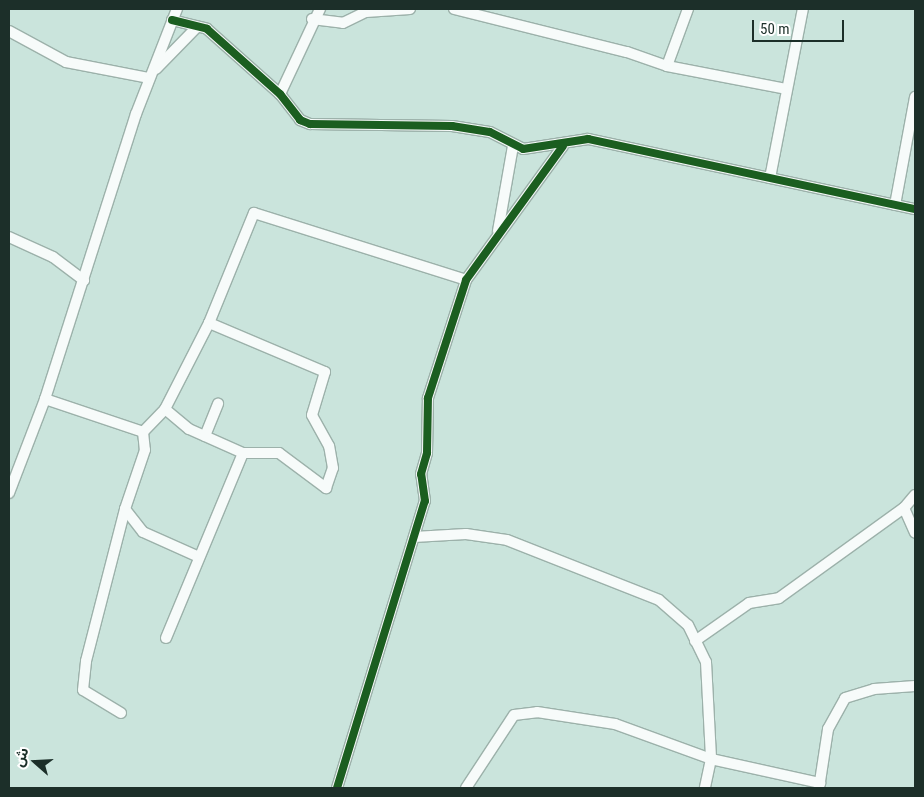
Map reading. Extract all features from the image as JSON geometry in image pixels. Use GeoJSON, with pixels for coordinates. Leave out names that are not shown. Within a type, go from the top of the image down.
{"type":"FeatureCollection","features":[{"type":"Feature","properties":{"kind":"street"},"geometry":{"type":"LineString","coordinates":[[9,493],[44,399],[84,280],[97,227],[149,78],[177,9]]}},
{"type":"Feature","properties":{"kind":"street"},"geometry":{"type":"LineString","coordinates":[[280,94],[312,19],[320,9]]}},
{"type":"Feature","properties":{"kind":"street"},"geometry":{"type":"LineString","coordinates":[[312,19],[343,23],[366,12],[410,9]]}},
{"type":"Feature","properties":{"kind":"street"},"geometry":{"type":"LineString","coordinates":[[454,9],[627,52],[667,66],[786,89]]}},
{"type":"Feature","properties":{"kind":"street"},"geometry":{"type":"LineString","coordinates":[[667,66],[688,9]]}},
{"type":"Feature","properties":{"kind":"street"},"geometry":{"type":"LineString","coordinates":[[770,178],[803,9]]}},
{"type":"Feature","properties":{"kind":"street"},"geometry":{"type":"LineString","coordinates":[[172,20],[207,29],[280,94],[296,116],[310,124],[452,126],[490,132],[513,146],[563,146],[588,139],[915,209]]}},
{"type":"Feature","properties":{"kind":"street"},"geometry":{"type":"LineString","coordinates":[[149,78],[197,26]]}},
{"type":"Feature","properties":{"kind":"street"},"geometry":{"type":"LineString","coordinates":[[11,35],[66,62],[149,78]]}},
{"type":"Feature","properties":{"kind":"street"},"geometry":{"type":"LineString","coordinates":[[894,205],[915,97]]}},
{"type":"Feature","properties":{"kind":"street"},"geometry":{"type":"LineString","coordinates":[[498,232],[513,146]]}},
{"type":"Feature","properties":{"kind":"street"},"geometry":{"type":"LineString","coordinates":[[337,788],[425,501],[421,474],[427,453],[428,398],[466,280],[498,232],[563,146]]}},
{"type":"Feature","properties":{"kind":"street"},"geometry":{"type":"LineString","coordinates":[[143,432],[165,409],[209,323],[254,213],[466,280]]}},
{"type":"Feature","properties":{"kind":"street"},"geometry":{"type":"LineString","coordinates":[[9,237],[53,257],[84,280]]}},
{"type":"Feature","properties":{"kind":"street"},"geometry":{"type":"LineString","coordinates":[[165,409],[205,436],[243,454],[279,453],[326,488],[333,468],[329,446],[312,415],[325,372],[209,323]]}},
{"type":"Feature","properties":{"kind":"street"},"geometry":{"type":"LineString","coordinates":[[44,399],[143,432]]}},
{"type":"Feature","properties":{"kind":"street"},"geometry":{"type":"LineString","coordinates":[[205,436],[218,403]]}},
{"type":"Feature","properties":{"kind":"street"},"geometry":{"type":"LineString","coordinates":[[120,713],[83,690],[86,661],[125,509],[145,450],[143,432]]}},
{"type":"Feature","properties":{"kind":"street"},"geometry":{"type":"LineString","coordinates":[[166,638],[243,454]]}},
{"type":"Feature","properties":{"kind":"street"},"geometry":{"type":"LineString","coordinates":[[695,641],[749,603],[779,598],[904,508],[915,495]]}},
{"type":"Feature","properties":{"kind":"street"},"geometry":{"type":"LineString","coordinates":[[904,508],[915,533]]}},
{"type":"Feature","properties":{"kind":"street"},"geometry":{"type":"LineString","coordinates":[[125,509],[143,532],[199,557]]}},
{"type":"Feature","properties":{"kind":"street"},"geometry":{"type":"LineString","coordinates":[[414,537],[466,534],[507,540],[604,575],[658,600],[688,626],[706,662],[711,759],[705,788]]}},
{"type":"Feature","properties":{"kind":"street"},"geometry":{"type":"LineString","coordinates":[[466,788],[514,715],[537,712],[615,724],[711,759],[820,786],[828,729],[844,698],[874,689],[915,686]]}},
{"type":"Feature","properties":{"kind":"cycle path"},"geometry":{"type":"LineString","coordinates":[[172,20],[207,29],[280,94],[300,120],[310,124],[452,126],[490,132],[523,149],[588,139],[915,209]]}},
{"type":"Feature","properties":{"kind":"cycle path"},"geometry":{"type":"LineString","coordinates":[[337,788],[425,501],[421,474],[427,453],[428,398],[466,280],[563,146]]}}]}
